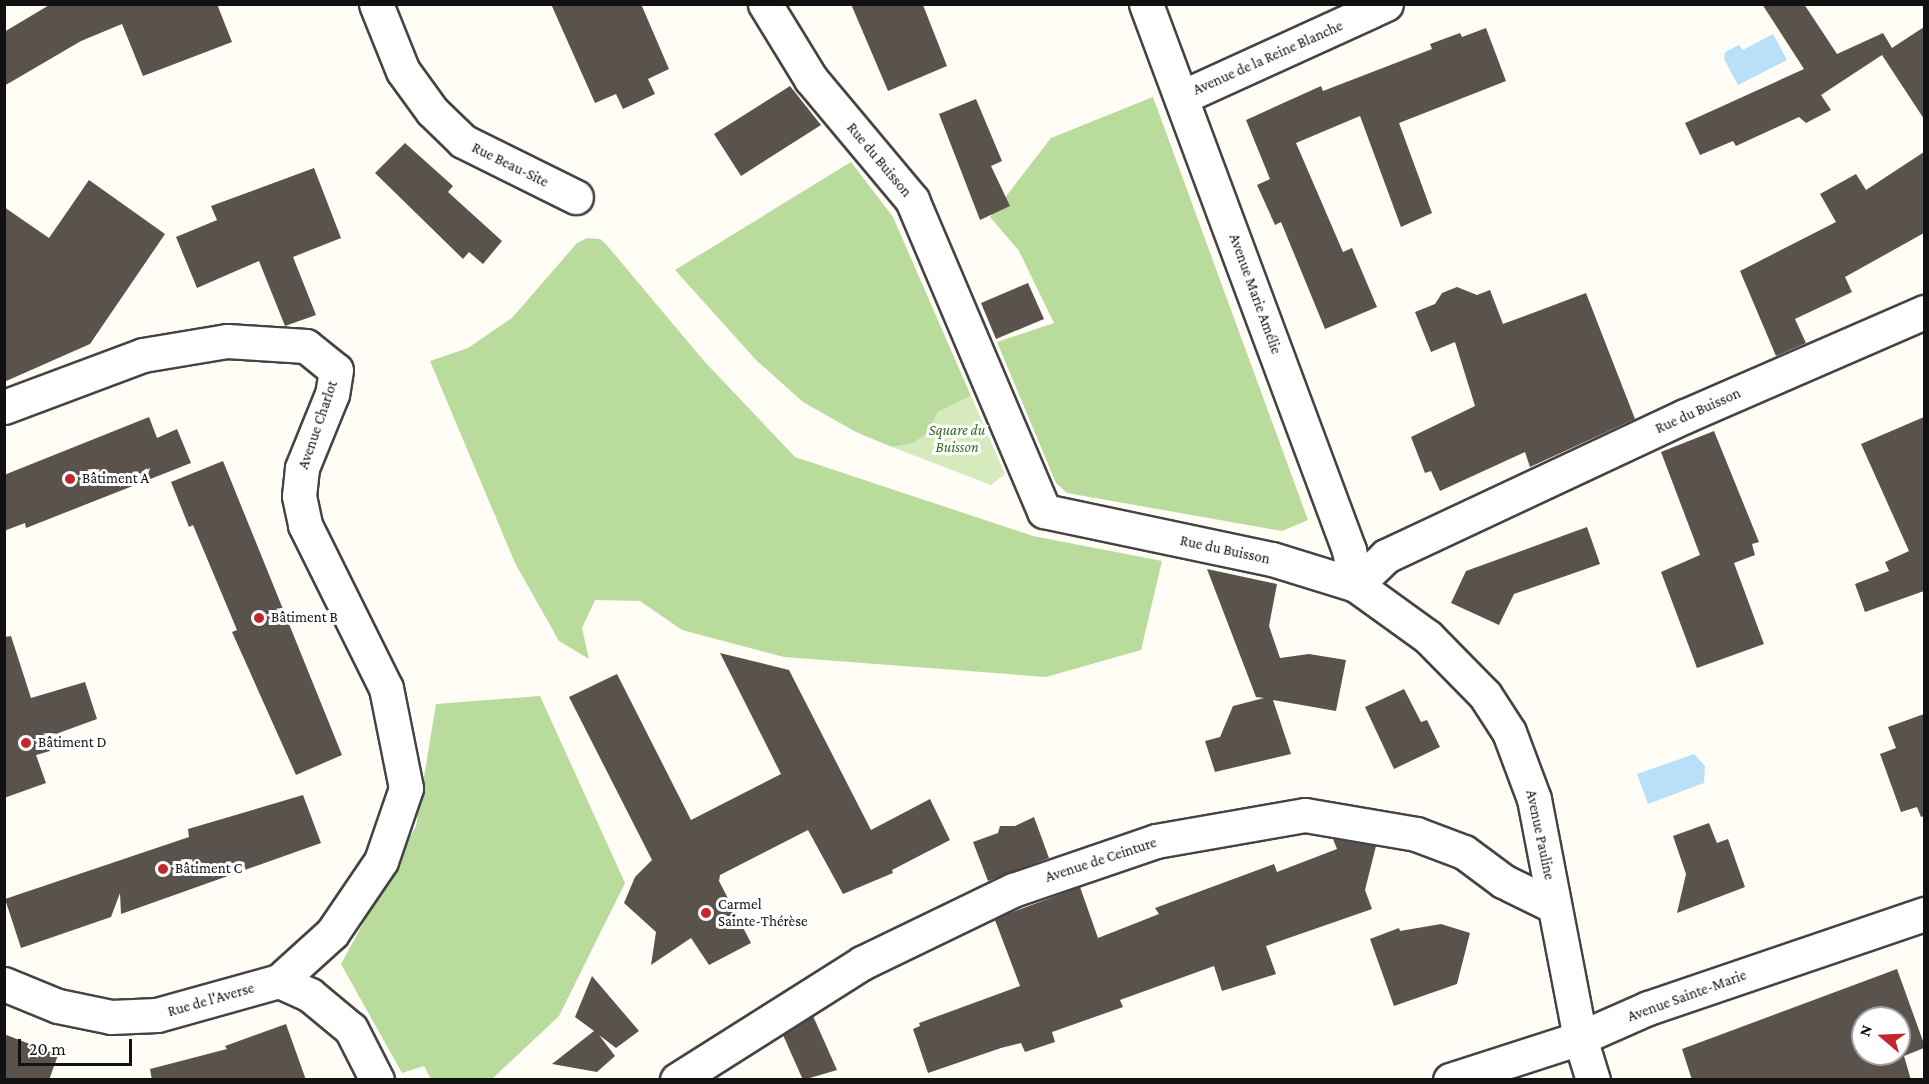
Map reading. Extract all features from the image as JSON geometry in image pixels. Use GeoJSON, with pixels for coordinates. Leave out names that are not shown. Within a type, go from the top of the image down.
{"type":"FeatureCollection","features":[{"type":"Feature","properties":{"kind":"street","name":"Rue Beau-Site"},"geometry":{"type":"LineString","coordinates":[[376,4],[403,71],[432,111],[463,141],[576,197]]}},
{"type":"Feature","properties":{"kind":"street","name":"Rue du Buisson"},"geometry":{"type":"LineString","coordinates":[[765,4],[811,79],[912,200],[1044,511],[1272,559],[1356,585],[1386,556],[1685,416],[1924,312]]}},
{"type":"Feature","properties":{"kind":"street","name":"Avenue Marie Amélie"},"geometry":{"type":"LineString","coordinates":[[1146,4],[1350,550],[1356,585]]}},
{"type":"Feature","properties":{"kind":"street","name":"Avenue de la Reine Blanche"},"geometry":{"type":"LineString","coordinates":[[1182,97],[1386,4]]}},
{"type":"Feature","properties":{"kind":"street","name":"Avenue Charlot"},"geometry":{"type":"LineString","coordinates":[[4,407],[143,355],[227,341],[306,346],[336,370],[332,394],[302,468],[299,496],[305,525],[386,688],[406,788],[381,861],[332,933],[279,981]]}},
{"type":"Feature","properties":{"kind":"street","name":"Avenue Pauline"},"geometry":{"type":"LineString","coordinates":[[1356,585],[1428,637],[1485,695],[1509,732],[1534,799],[1580,1038],[1593,1080]]}},
{"type":"Feature","properties":{"kind":"street","name":"Avenue de Ceinture"},"geometry":{"type":"LineString","coordinates":[[677,1080],[862,963],[1013,890],[1156,841],[1305,815],[1416,834],[1464,852],[1503,881],[1554,906]]}},
{"type":"Feature","properties":{"kind":"street","name":"Avenue Sainte-Marie"},"geometry":{"type":"LineString","coordinates":[[1450,1080],[1580,1038],[1648,1008],[1924,914]]}},
{"type":"Feature","properties":{"kind":"street","name":"Rue de l'Averse"},"geometry":{"type":"LineString","coordinates":[[4,984],[58,1006],[111,1017],[157,1015],[279,981]]}},
{"type":"Feature","properties":{"kind":"street"},"geometry":{"type":"LineString","coordinates":[[279,981],[310,995],[351,1029],[377,1080]]}},
{"type":"Feature","properties":{"kind":"green space"},"geometry":{"type":"Polygon","coordinates":[[[1153,97],[1308,520],[1282,531],[1067,493],[1056,483],[997,342],[1054,323],[1019,251],[990,217],[1051,138],[1153,97]]]}},
{"type":"Feature","properties":{"kind":"green space"},"geometry":{"type":"Polygon","coordinates":[[[851,162],[893,217],[971,396],[938,412],[928,433],[913,443],[892,447],[856,432],[803,402],[756,360],[675,270],[851,162]]]}},
{"type":"Feature","properties":{"kind":"green space"},"geometry":{"type":"Polygon","coordinates":[[[587,238],[600,239],[605,243],[704,361],[795,457],[1033,536],[1162,561],[1141,650],[1046,677],[784,657],[682,630],[640,601],[595,600],[582,628],[589,659],[559,641],[515,563],[430,361],[468,348],[512,318],[577,243],[587,238]]]}},
{"type":"Feature","properties":{"kind":"green space","name":"Square du Buisson"},"geometry":{"type":"Polygon","coordinates":[[[971,396],[1005,474],[991,485],[892,447],[913,443],[928,433],[938,412],[971,396]]]}},
{"type":"Feature","properties":{"kind":"green space"},"geometry":{"type":"Polygon","coordinates":[[[540,696],[625,883],[559,1016],[492,1079],[431,1079],[424,1066],[402,1073],[341,964],[416,826],[436,704],[540,696]]]}},
{"type":"Feature","properties":{"kind":"water"},"geometry":{"type":"Polygon","coordinates":[[[1773,34],[1787,60],[1738,85],[1724,59],[1725,52],[1739,45],[1743,50],[1773,34]]]}},
{"type":"Feature","properties":{"kind":"water"},"geometry":{"type":"Polygon","coordinates":[[[1694,754],[1705,766],[1704,783],[1648,804],[1637,774],[1694,754]]]}},
{"type":"Feature","properties":{"kind":"building"},"geometry":{"type":"Polygon","coordinates":[[[51,4],[217,4],[232,42],[143,76],[122,24],[81,41],[4,86],[4,32],[51,4]]]}},
{"type":"Feature","properties":{"kind":"building"},"geometry":{"type":"Polygon","coordinates":[[[551,4],[641,4],[669,69],[648,79],[655,94],[623,109],[616,94],[595,103],[551,4]]]}},
{"type":"Feature","properties":{"kind":"building"},"geometry":{"type":"Polygon","coordinates":[[[851,4],[923,5],[947,66],[888,91],[851,4]]]}},
{"type":"Feature","properties":{"kind":"building"},"geometry":{"type":"Polygon","coordinates":[[[1762,4],[1804,4],[1837,54],[1883,33],[1892,48],[1924,27],[1924,119],[1882,55],[1821,95],[1831,110],[1806,123],[1799,117],[1736,146],[1733,141],[1700,155],[1685,123],[1804,69],[1762,4]]]}},
{"type":"Feature","properties":{"kind":"building"},"geometry":{"type":"Polygon","coordinates":[[[1486,28],[1506,81],[1399,123],[1432,213],[1401,227],[1360,116],[1296,143],[1343,252],[1352,248],[1377,307],[1325,329],[1281,222],[1275,225],[1257,185],[1270,179],[1246,120],[1321,86],[1323,91],[1432,49],[1430,44],[1460,33],[1462,37],[1486,28]]]}},
{"type":"Feature","properties":{"kind":"building"},"geometry":{"type":"Polygon","coordinates":[[[790,86],[821,125],[741,176],[714,134],[790,86]]]}},
{"type":"Feature","properties":{"kind":"building"},"geometry":{"type":"Polygon","coordinates":[[[976,99],[1002,161],[991,166],[1010,206],[980,220],[939,114],[976,99]]]}},
{"type":"Feature","properties":{"kind":"building"},"geometry":{"type":"Polygon","coordinates":[[[405,143],[453,186],[448,192],[502,241],[483,264],[469,252],[463,259],[375,173],[405,143]]]}},
{"type":"Feature","properties":{"kind":"building"},"geometry":{"type":"Polygon","coordinates":[[[1924,152],[1924,233],[1845,277],[1852,292],[1795,319],[1806,343],[1776,356],[1740,271],[1836,222],[1820,194],[1856,174],[1866,190],[1924,152]]]}},
{"type":"Feature","properties":{"kind":"building"},"geometry":{"type":"Polygon","coordinates":[[[314,168],[341,238],[293,257],[316,315],[285,326],[259,261],[197,288],[176,237],[217,220],[211,206],[314,168]]]}},
{"type":"Feature","properties":{"kind":"building"},"geometry":{"type":"Polygon","coordinates":[[[89,180],[165,234],[90,344],[4,382],[4,207],[49,238],[89,180]]]}},
{"type":"Feature","properties":{"kind":"building"},"geometry":{"type":"Polygon","coordinates":[[[1028,283],[1044,319],[996,339],[981,303],[1028,283]]]}},
{"type":"Feature","properties":{"kind":"building"},"geometry":{"type":"Polygon","coordinates":[[[1457,287],[1477,295],[1490,290],[1503,324],[1586,293],[1635,419],[1530,467],[1525,452],[1440,491],[1431,471],[1425,473],[1411,437],[1475,406],[1455,342],[1431,352],[1415,312],[1435,304],[1442,293],[1457,287]]]}},
{"type":"Feature","properties":{"kind":"building","name":"Bâtiment A"},"geometry":{"type":"Polygon","coordinates":[[[149,417],[157,438],[177,429],[191,463],[26,528],[25,523],[4,531],[4,475],[149,417]]]}},
{"type":"Feature","properties":{"kind":"building"},"geometry":{"type":"Polygon","coordinates":[[[1924,417],[1924,591],[1865,612],[1855,584],[1889,571],[1885,562],[1909,551],[1861,444],[1924,417]]]}},
{"type":"Feature","properties":{"kind":"building"},"geometry":{"type":"Polygon","coordinates":[[[1714,431],[1759,542],[1752,544],[1755,555],[1734,563],[1764,644],[1697,668],[1661,572],[1700,555],[1661,452],[1714,431]]]}},
{"type":"Feature","properties":{"kind":"building","name":"Bâtiment B"},"geometry":{"type":"Polygon","coordinates":[[[223,461],[342,755],[296,775],[232,632],[237,630],[193,525],[189,527],[171,482],[223,461]]]}},
{"type":"Feature","properties":{"kind":"building"},"geometry":{"type":"Polygon","coordinates":[[[1587,527],[1600,564],[1514,594],[1499,625],[1451,603],[1466,571],[1587,527]]]}},
{"type":"Feature","properties":{"kind":"building"},"geometry":{"type":"Polygon","coordinates":[[[1207,569],[1277,584],[1269,626],[1280,658],[1309,654],[1346,660],[1336,711],[1273,700],[1291,754],[1215,772],[1205,741],[1220,737],[1233,706],[1264,698],[1256,697],[1207,569]]]}},
{"type":"Feature","properties":{"kind":"building","name":"Bâtiment D"},"geometry":{"type":"Polygon","coordinates":[[[11,636],[31,698],[85,682],[97,719],[45,738],[50,751],[36,755],[46,783],[4,798],[4,637],[11,636]]]}},
{"type":"Feature","properties":{"kind":"building"},"geometry":{"type":"Polygon","coordinates":[[[720,653],[789,670],[871,830],[930,799],[950,840],[892,870],[893,873],[843,894],[808,830],[720,875],[719,881],[751,943],[709,965],[691,938],[651,965],[656,932],[624,903],[635,877],[652,860],[569,697],[617,674],[691,820],[781,774],[720,653]]]}},
{"type":"Feature","properties":{"kind":"building"},"geometry":{"type":"Polygon","coordinates":[[[1404,689],[1421,722],[1427,720],[1440,747],[1394,769],[1365,707],[1404,689]]]}},
{"type":"Feature","properties":{"kind":"building"},"geometry":{"type":"Polygon","coordinates":[[[1924,714],[1924,816],[1921,817],[1917,807],[1901,812],[1880,754],[1896,748],[1888,727],[1924,714]]]}},
{"type":"Feature","properties":{"kind":"building","name":"Bâtiment C"},"geometry":{"type":"Polygon","coordinates":[[[303,795],[321,843],[121,914],[120,893],[111,917],[21,948],[5,899],[189,837],[188,829],[303,795]]]}},
{"type":"Feature","properties":{"kind":"building"},"geometry":{"type":"Polygon","coordinates":[[[1034,817],[1049,858],[988,881],[973,842],[998,833],[1000,826],[1015,826],[1034,817]]]}},
{"type":"Feature","properties":{"kind":"building"},"geometry":{"type":"Polygon","coordinates":[[[1709,823],[1717,843],[1728,839],[1745,887],[1677,913],[1686,874],[1673,836],[1709,823]]]}},
{"type":"Feature","properties":{"kind":"building"},"geometry":{"type":"Polygon","coordinates":[[[1333,839],[1376,846],[1365,890],[1372,909],[1266,946],[1276,974],[1222,991],[1214,966],[1120,1000],[1123,1007],[1052,1032],[1055,1042],[1025,1052],[1021,1043],[928,1073],[913,1029],[920,1026],[919,1023],[1020,986],[995,920],[1080,887],[1098,938],[1159,914],[1155,908],[1274,864],[1277,872],[1337,849],[1333,839]]]}},
{"type":"Feature","properties":{"kind":"building"},"geometry":{"type":"Polygon","coordinates":[[[1441,924],[1470,933],[1457,984],[1394,1006],[1370,939],[1399,928],[1400,931],[1441,924]]]}},
{"type":"Feature","properties":{"kind":"building"},"geometry":{"type":"Polygon","coordinates":[[[1897,969],[1910,1006],[1851,1006],[1851,1066],[1907,1066],[1911,1080],[1692,1080],[1682,1049],[1897,969]]]}},
{"type":"Feature","properties":{"kind":"building"},"geometry":{"type":"Polygon","coordinates":[[[592,976],[639,1031],[616,1048],[599,1035],[615,1056],[597,1072],[552,1064],[594,1031],[575,1017],[592,976]]]}},
{"type":"Feature","properties":{"kind":"building"},"geometry":{"type":"Polygon","coordinates":[[[1911,1008],[1924,1044],[1924,1048],[1911,1053],[1911,1008]]]}},
{"type":"Feature","properties":{"kind":"building"},"geometry":{"type":"Polygon","coordinates":[[[813,1016],[837,1070],[803,1080],[783,1035],[813,1016]]]}},
{"type":"Feature","properties":{"kind":"building"},"geometry":{"type":"Polygon","coordinates":[[[286,1024],[306,1080],[152,1080],[150,1069],[227,1049],[225,1046],[286,1024]]]}},
{"type":"Feature","properties":{"kind":"building"},"geometry":{"type":"Polygon","coordinates":[[[4,1034],[58,1055],[49,1080],[4,1080],[4,1034]]]}},
{"type":"Feature","properties":{"kind":"place","name":"Bâtiment A"},"geometry":{"type":"Point","coordinates":[70,479]}},
{"type":"Feature","properties":{"kind":"place","name":"Bâtiment B"},"geometry":{"type":"Point","coordinates":[259,618]}},
{"type":"Feature","properties":{"kind":"place","name":"Bâtiment D"},"geometry":{"type":"Point","coordinates":[26,743]}},
{"type":"Feature","properties":{"kind":"place","name":"Bâtiment C"},"geometry":{"type":"Point","coordinates":[163,869]}},
{"type":"Feature","properties":{"kind":"place","name":"Carmel Sainte-Thérèse"},"geometry":{"type":"Point","coordinates":[706,913]}}]}
